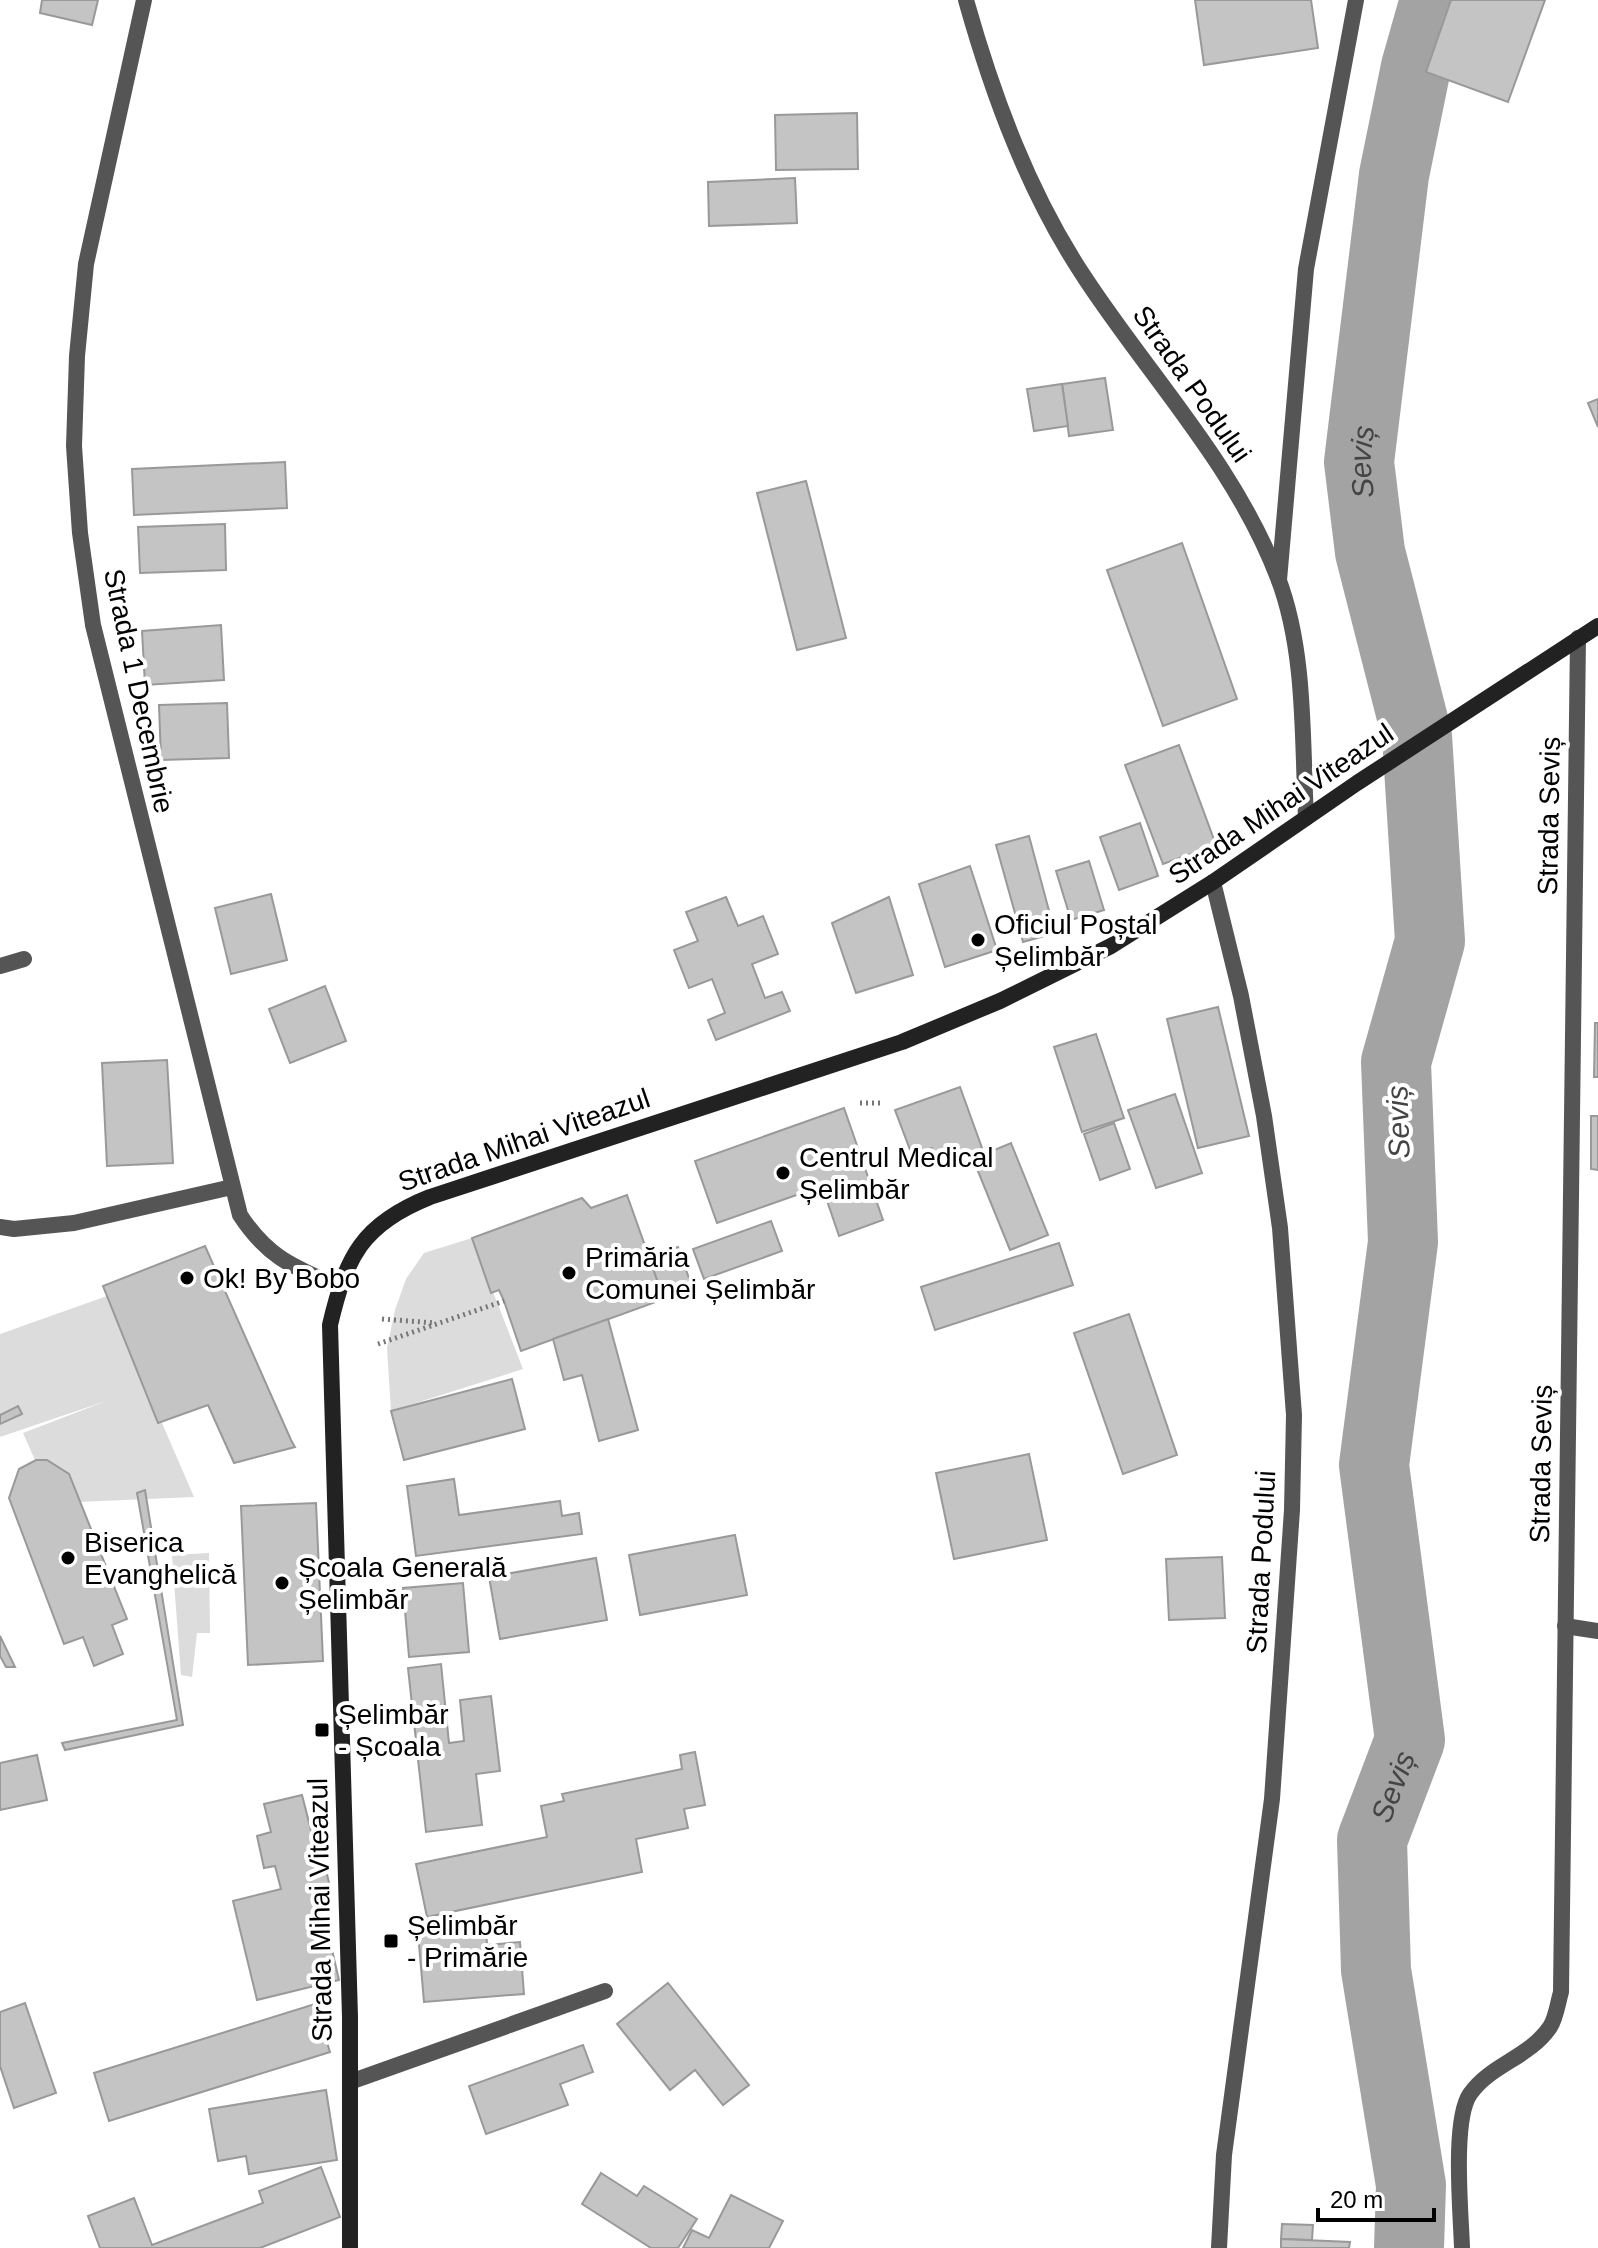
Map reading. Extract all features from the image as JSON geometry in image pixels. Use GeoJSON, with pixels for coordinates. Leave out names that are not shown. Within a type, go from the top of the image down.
{"type":"FeatureCollection","features":[{"type":"Feature","properties":{"kind":"main road","name":"Strada Mihai Viteazul"},"geometry":{"type":"LineString","coordinates":[[350,2248],[350,2082],[330,1325],[339,1287],[359,1246],[380,1222],[402,1208],[902,1042],[1000,1001],[1111,946],[1213,882],[1357,783],[1598,626]]}},
{"type":"Feature","properties":{"kind":"street","name":"Strada 1 Decembrie"},"geometry":{"type":"LineString","coordinates":[[144,0],[86,264],[77,356],[74,446],[80,533],[93,625],[240,1215],[255,1239],[287,1264],[339,1287]]}},
{"type":"Feature","properties":{"kind":"street","name":"Strada Podului"},"geometry":{"type":"LineString","coordinates":[[966,0],[1004,118],[1043,204],[1084,277],[1226,474],[1255,525],[1279,580],[1296,644],[1306,818]]}},
{"type":"Feature","properties":{"kind":"street"},"geometry":{"type":"LineString","coordinates":[[1279,580],[1306,269],[1356,0]]}},
{"type":"Feature","properties":{"kind":"street","name":"Strada Seviș"},"geometry":{"type":"LineString","coordinates":[[1462,2248],[1460,2130],[1468,2096],[1496,2068],[1527,2052],[1551,2025],[1561,1992],[1578,638]]}},
{"type":"Feature","properties":{"kind":"street","name":"Strada Podului"},"geometry":{"type":"LineString","coordinates":[[1213,882],[1241,996],[1264,1116],[1280,1228],[1294,1415],[1292,1510],[1272,1799],[1224,2155],[1219,2248]]}},
{"type":"Feature","properties":{"kind":"street"},"geometry":{"type":"LineString","coordinates":[[0,966],[24,959]]}},
{"type":"Feature","properties":{"kind":"street"},"geometry":{"type":"LineString","coordinates":[[0,1227],[14,1229],[74,1223],[232,1187]]}},
{"type":"Feature","properties":{"kind":"street"},"geometry":{"type":"LineString","coordinates":[[1565,1626],[1598,1631]]}},
{"type":"Feature","properties":{"kind":"street"},"geometry":{"type":"LineString","coordinates":[[350,2082],[605,1991]]}},
{"type":"Feature","properties":{"kind":"path"},"geometry":{"type":"LineString","coordinates":[[860,1103],[882,1103]]}},
{"type":"Feature","properties":{"kind":"path"},"geometry":{"type":"LineString","coordinates":[[378,1344],[504,1301]]}},
{"type":"Feature","properties":{"kind":"path"},"geometry":{"type":"LineString","coordinates":[[382,1319],[440,1323]]}},
{"type":"Feature","properties":{"kind":"shaded area"},"geometry":{"type":"Polygon","coordinates":[[[472,1238],[523,1369],[391,1411],[387,1348],[406,1279],[424,1253],[472,1238]]]}},
{"type":"Feature","properties":{"kind":"shaded area"},"geometry":{"type":"Polygon","coordinates":[[[107,1296],[194,1497],[54,1503],[23,1433],[106,1401],[0,1437],[0,1334],[107,1296]]]}},
{"type":"Feature","properties":{"kind":"shaded area"},"geometry":{"type":"Polygon","coordinates":[[[209,1553],[210,1633],[197,1633],[192,1677],[181,1675],[172,1555],[209,1553]]]}},
{"type":"Feature","properties":{"kind":"building"},"geometry":{"type":"Polygon","coordinates":[[[42,0],[98,0],[92,25],[40,13],[42,0]]]}},
{"type":"Feature","properties":{"kind":"building"},"geometry":{"type":"Polygon","coordinates":[[[1195,0],[1311,0],[1318,48],[1204,65],[1195,0]]]}},
{"type":"Feature","properties":{"kind":"building"},"geometry":{"type":"Polygon","coordinates":[[[1451,0],[1545,0],[1508,102],[1426,72],[1451,0]]]}},
{"type":"Feature","properties":{"kind":"building"},"geometry":{"type":"Polygon","coordinates":[[[857,113],[858,169],[776,170],[775,115],[857,113]]]}},
{"type":"Feature","properties":{"kind":"building"},"geometry":{"type":"Polygon","coordinates":[[[795,178],[797,223],[709,226],[708,182],[795,178]]]}},
{"type":"Feature","properties":{"kind":"building"},"geometry":{"type":"Polygon","coordinates":[[[1105,378],[1113,430],[1069,436],[1062,384],[1105,378]]]}},
{"type":"Feature","properties":{"kind":"building"},"geometry":{"type":"Polygon","coordinates":[[[1062,384],[1068,426],[1034,431],[1027,389],[1062,384]]]}},
{"type":"Feature","properties":{"kind":"building"},"geometry":{"type":"Polygon","coordinates":[[[1598,399],[1598,427],[1588,403],[1598,399]]]}},
{"type":"Feature","properties":{"kind":"building"},"geometry":{"type":"Polygon","coordinates":[[[285,462],[287,508],[134,515],[132,469],[285,462]]]}},
{"type":"Feature","properties":{"kind":"building"},"geometry":{"type":"Polygon","coordinates":[[[806,481],[846,638],[797,650],[757,493],[806,481]]]}},
{"type":"Feature","properties":{"kind":"building"},"geometry":{"type":"Polygon","coordinates":[[[225,524],[226,570],[140,573],[138,527],[225,524]]]}},
{"type":"Feature","properties":{"kind":"building"},"geometry":{"type":"Polygon","coordinates":[[[1182,543],[1237,699],[1163,726],[1107,570],[1182,543]]]}},
{"type":"Feature","properties":{"kind":"building"},"geometry":{"type":"Polygon","coordinates":[[[221,625],[224,680],[145,685],[142,631],[221,625]]]}},
{"type":"Feature","properties":{"kind":"building"},"geometry":{"type":"Polygon","coordinates":[[[227,703],[229,758],[161,760],[159,705],[227,703]]]}},
{"type":"Feature","properties":{"kind":"building"},"geometry":{"type":"Polygon","coordinates":[[[1179,745],[1216,845],[1163,864],[1125,765],[1179,745]]]}},
{"type":"Feature","properties":{"kind":"building"},"geometry":{"type":"Polygon","coordinates":[[[1140,823],[1158,876],[1119,890],[1100,837],[1140,823]]]}},
{"type":"Feature","properties":{"kind":"building"},"geometry":{"type":"Polygon","coordinates":[[[1029,836],[1055,933],[1023,942],[996,845],[1029,836]]]}},
{"type":"Feature","properties":{"kind":"building"},"geometry":{"type":"Polygon","coordinates":[[[1089,861],[1104,910],[1071,920],[1056,871],[1089,861]]]}},
{"type":"Feature","properties":{"kind":"building"},"geometry":{"type":"Polygon","coordinates":[[[970,866],[997,950],[945,967],[919,884],[970,866]]]}},
{"type":"Feature","properties":{"kind":"building"},"geometry":{"type":"Polygon","coordinates":[[[271,894],[287,960],[231,974],[215,908],[271,894]]]}},
{"type":"Feature","properties":{"kind":"building"},"geometry":{"type":"Polygon","coordinates":[[[726,897],[738,926],[763,916],[778,954],[752,964],[765,998],[782,992],[790,1011],[716,1040],[708,1020],[725,1013],[712,979],[689,988],[674,950],[698,941],[686,912],[726,897]]]}},
{"type":"Feature","properties":{"kind":"building"},"geometry":{"type":"Polygon","coordinates":[[[889,897],[913,975],[856,993],[832,923],[889,897]]]}},
{"type":"Feature","properties":{"kind":"building"},"geometry":{"type":"Polygon","coordinates":[[[325,986],[346,1041],[290,1063],[269,1009],[325,986]]]}},
{"type":"Feature","properties":{"kind":"building"},"geometry":{"type":"Polygon","coordinates":[[[1218,1007],[1249,1136],[1198,1148],[1167,1019],[1218,1007]]]}},
{"type":"Feature","properties":{"kind":"building"},"geometry":{"type":"Polygon","coordinates":[[[1595,1023],[1598,1023],[1598,1077],[1594,1077],[1595,1023]]]}},
{"type":"Feature","properties":{"kind":"building"},"geometry":{"type":"Polygon","coordinates":[[[1096,1034],[1124,1118],[1082,1132],[1054,1047],[1096,1034]]]}},
{"type":"Feature","properties":{"kind":"building"},"geometry":{"type":"Polygon","coordinates":[[[167,1060],[173,1163],[107,1166],[102,1063],[167,1060]]]}},
{"type":"Feature","properties":{"kind":"building"},"geometry":{"type":"Polygon","coordinates":[[[960,1087],[982,1148],[938,1164],[932,1148],[912,1155],[895,1110],[960,1087]]]}},
{"type":"Feature","properties":{"kind":"building"},"geometry":{"type":"Polygon","coordinates":[[[1175,1094],[1202,1173],[1156,1188],[1128,1110],[1175,1094]]]}},
{"type":"Feature","properties":{"kind":"building","name":"Centrul Medical Șelimbăr"},"geometry":{"type":"Polygon","coordinates":[[[844,1108],[883,1220],[839,1236],[822,1186],[717,1223],[695,1161],[844,1108]]]}},
{"type":"Feature","properties":{"kind":"building"},"geometry":{"type":"Polygon","coordinates":[[[1591,1116],[1598,1116],[1598,1170],[1591,1169],[1591,1116]]]}},
{"type":"Feature","properties":{"kind":"building"},"geometry":{"type":"Polygon","coordinates":[[[1114,1123],[1130,1169],[1100,1180],[1084,1134],[1114,1123]]]}},
{"type":"Feature","properties":{"kind":"building"},"geometry":{"type":"Polygon","coordinates":[[[1011,1143],[1048,1235],[1010,1250],[973,1159],[1011,1143]]]}},
{"type":"Feature","properties":{"kind":"building","name":"Primăria Comunei Șelimbăr"},"geometry":{"type":"Polygon","coordinates":[[[627,1195],[664,1299],[521,1351],[499,1290],[491,1293],[472,1238],[582,1198],[591,1208],[627,1195]]]}},
{"type":"Feature","properties":{"kind":"building"},"geometry":{"type":"Polygon","coordinates":[[[771,1221],[782,1251],[704,1279],[693,1249],[771,1221]]]}},
{"type":"Feature","properties":{"kind":"building"},"geometry":{"type":"Polygon","coordinates":[[[1059,1243],[1073,1285],[935,1330],[921,1287],[1059,1243]]]}},
{"type":"Feature","properties":{"kind":"building"},"geometry":{"type":"Polygon","coordinates":[[[205,1246],[295,1447],[234,1463],[208,1405],[158,1423],[103,1286],[205,1246]]]}},
{"type":"Feature","properties":{"kind":"building"},"geometry":{"type":"Polygon","coordinates":[[[678,1247],[691,1284],[662,1294],[649,1257],[678,1247]]]}},
{"type":"Feature","properties":{"kind":"building"},"geometry":{"type":"Polygon","coordinates":[[[1129,1314],[1177,1455],[1123,1474],[1074,1333],[1129,1314]]]}},
{"type":"Feature","properties":{"kind":"building"},"geometry":{"type":"Polygon","coordinates":[[[608,1319],[638,1430],[599,1441],[582,1375],[564,1380],[553,1339],[608,1319]]]}},
{"type":"Feature","properties":{"kind":"building"},"geometry":{"type":"Polygon","coordinates":[[[512,1379],[525,1429],[404,1460],[391,1411],[512,1379]]]}},
{"type":"Feature","properties":{"kind":"building"},"geometry":{"type":"Polygon","coordinates":[[[18,1406],[22,1414],[0,1424],[0,1415],[18,1406]]]}},
{"type":"Feature","properties":{"kind":"building"},"geometry":{"type":"Polygon","coordinates":[[[1029,1454],[1047,1540],[954,1559],[936,1473],[1029,1454]]]}},
{"type":"Feature","properties":{"kind":"building","name":"Biserica Evanghelică"},"geometry":{"type":"Polygon","coordinates":[[[36,1460],[47,1460],[69,1474],[127,1619],[112,1625],[123,1654],[94,1666],[83,1637],[64,1644],[9,1498],[19,1469],[36,1460]]]}},
{"type":"Feature","properties":{"kind":"building"},"geometry":{"type":"Polygon","coordinates":[[[454,1479],[459,1515],[560,1501],[562,1516],[579,1513],[582,1534],[416,1556],[407,1486],[454,1479]]]}},
{"type":"Feature","properties":{"kind":"building"},"geometry":{"type":"Polygon","coordinates":[[[145,1490],[183,1725],[65,1750],[62,1743],[177,1720],[137,1493],[145,1490]]]}},
{"type":"Feature","properties":{"kind":"building","name":"Școala Generală Șelimbăr"},"geometry":{"type":"Polygon","coordinates":[[[316,1503],[323,1661],[248,1665],[241,1506],[316,1503]]]}},
{"type":"Feature","properties":{"kind":"building"},"geometry":{"type":"Polygon","coordinates":[[[735,1535],[747,1595],[640,1615],[629,1555],[735,1535]]]}},
{"type":"Feature","properties":{"kind":"building"},"geometry":{"type":"Polygon","coordinates":[[[1222,1557],[1225,1618],[1169,1620],[1166,1559],[1222,1557]]]}},
{"type":"Feature","properties":{"kind":"building"},"geometry":{"type":"Polygon","coordinates":[[[596,1558],[607,1620],[500,1639],[489,1577],[596,1558]]]}},
{"type":"Feature","properties":{"kind":"building"},"geometry":{"type":"Polygon","coordinates":[[[463,1583],[469,1652],[409,1657],[403,1588],[463,1583]]]}},
{"type":"Feature","properties":{"kind":"building"},"geometry":{"type":"Polygon","coordinates":[[[0,1636],[15,1667],[6,1667],[0,1656],[0,1636]]]}},
{"type":"Feature","properties":{"kind":"building"},"geometry":{"type":"Polygon","coordinates":[[[441,1664],[449,1743],[464,1741],[460,1700],[491,1696],[500,1771],[476,1774],[482,1825],[426,1832],[408,1668],[441,1664]]]}},
{"type":"Feature","properties":{"kind":"building"},"geometry":{"type":"Polygon","coordinates":[[[695,1752],[705,1805],[684,1809],[688,1828],[636,1839],[642,1872],[427,1917],[416,1864],[547,1837],[541,1806],[564,1801],[562,1794],[682,1769],[680,1755],[695,1752]]]}},
{"type":"Feature","properties":{"kind":"building"},"geometry":{"type":"Polygon","coordinates":[[[37,1755],[47,1800],[0,1810],[0,1763],[37,1755]]]}},
{"type":"Feature","properties":{"kind":"building"},"geometry":{"type":"Polygon","coordinates":[[[302,1795],[318,1858],[323,1857],[330,1887],[318,1890],[339,1980],[257,2000],[233,1901],[281,1889],[275,1866],[264,1868],[257,1836],[271,1832],[264,1804],[302,1795]]]}},
{"type":"Feature","properties":{"kind":"building"},"geometry":{"type":"Polygon","coordinates":[[[486,1927],[487,1945],[520,1942],[524,1994],[424,2002],[418,1933],[486,1927]]]}},
{"type":"Feature","properties":{"kind":"building"},"geometry":{"type":"Polygon","coordinates":[[[668,1983],[749,2085],[723,2105],[695,2070],[670,2090],[617,2024],[668,1983]]]}},
{"type":"Feature","properties":{"kind":"building"},"geometry":{"type":"Polygon","coordinates":[[[25,2003],[56,2093],[14,2108],[0,2066],[0,2012],[25,2003]]]}},
{"type":"Feature","properties":{"kind":"building"},"geometry":{"type":"Polygon","coordinates":[[[315,2004],[330,2052],[109,2121],[94,2073],[315,2004]]]}},
{"type":"Feature","properties":{"kind":"building"},"geometry":{"type":"Polygon","coordinates":[[[583,2045],[593,2072],[560,2084],[568,2105],[486,2134],[469,2086],[583,2045]]]}},
{"type":"Feature","properties":{"kind":"building"},"geometry":{"type":"Polygon","coordinates":[[[326,2090],[337,2160],[249,2174],[246,2156],[218,2161],[209,2109],[326,2090]]]}},
{"type":"Feature","properties":{"kind":"building"},"geometry":{"type":"Polygon","coordinates":[[[321,2167],[340,2217],[260,2248],[100,2248],[88,2216],[134,2198],[152,2245],[263,2203],[259,2191],[321,2167]]]}},
{"type":"Feature","properties":{"kind":"building"},"geometry":{"type":"Polygon","coordinates":[[[601,2173],[637,2196],[644,2186],[697,2219],[678,2248],[651,2248],[582,2204],[601,2173]]]}},
{"type":"Feature","properties":{"kind":"building"},"geometry":{"type":"Polygon","coordinates":[[[731,2195],[783,2221],[769,2248],[683,2248],[692,2230],[709,2238],[731,2195]]]}},
{"type":"Feature","properties":{"kind":"building"},"geometry":{"type":"Polygon","coordinates":[[[1282,2224],[1313,2225],[1312,2240],[1281,2239],[1282,2224]]]}},
{"type":"Feature","properties":{"kind":"building"},"geometry":{"type":"Polygon","coordinates":[[[1281,2239],[1350,2242],[1349,2248],[1281,2248],[1281,2239]]]}},
{"type":"Feature","properties":{"kind":"waterway","name":"Seviș"},"geometry":{"type":"LineString","coordinates":[[1409,2248],[1411,2185],[1376,1970],[1372,1840],[1410,1740],[1374,1465],[1403,1242],[1396,1062],[1430,941],[1417,736],[1370,552],[1359,462],[1394,175],[1416,67],[1435,0]]}},
{"type":"Feature","properties":{"kind":"place","name":"Oficiul Poștal Șelimbăr"},"geometry":{"type":"Point","coordinates":[978,940]}},
{"type":"Feature","properties":{"kind":"place","name":"Centrul Medical Șelimbăr"},"geometry":{"type":"Point","coordinates":[783,1173]}},
{"type":"Feature","properties":{"kind":"place","name":"Primăria Comunei Șelimbăr"},"geometry":{"type":"Point","coordinates":[569,1273]}},
{"type":"Feature","properties":{"kind":"place","name":"Ok! By Bobo"},"geometry":{"type":"Point","coordinates":[187,1278]}},
{"type":"Feature","properties":{"kind":"place","name":"Biserica Evanghelică"},"geometry":{"type":"Point","coordinates":[68,1558]}},
{"type":"Feature","properties":{"kind":"place","name":"Școala Generală Șelimbăr"},"geometry":{"type":"Point","coordinates":[282,1583]}},
{"type":"Feature","properties":{"kind":"place","name":"Șelimbăr - Școala"},"geometry":{"type":"Point","coordinates":[322,1730]}},
{"type":"Feature","properties":{"kind":"place","name":"Șelimbăr - Primărie"},"geometry":{"type":"Point","coordinates":[391,1941]}}]}
